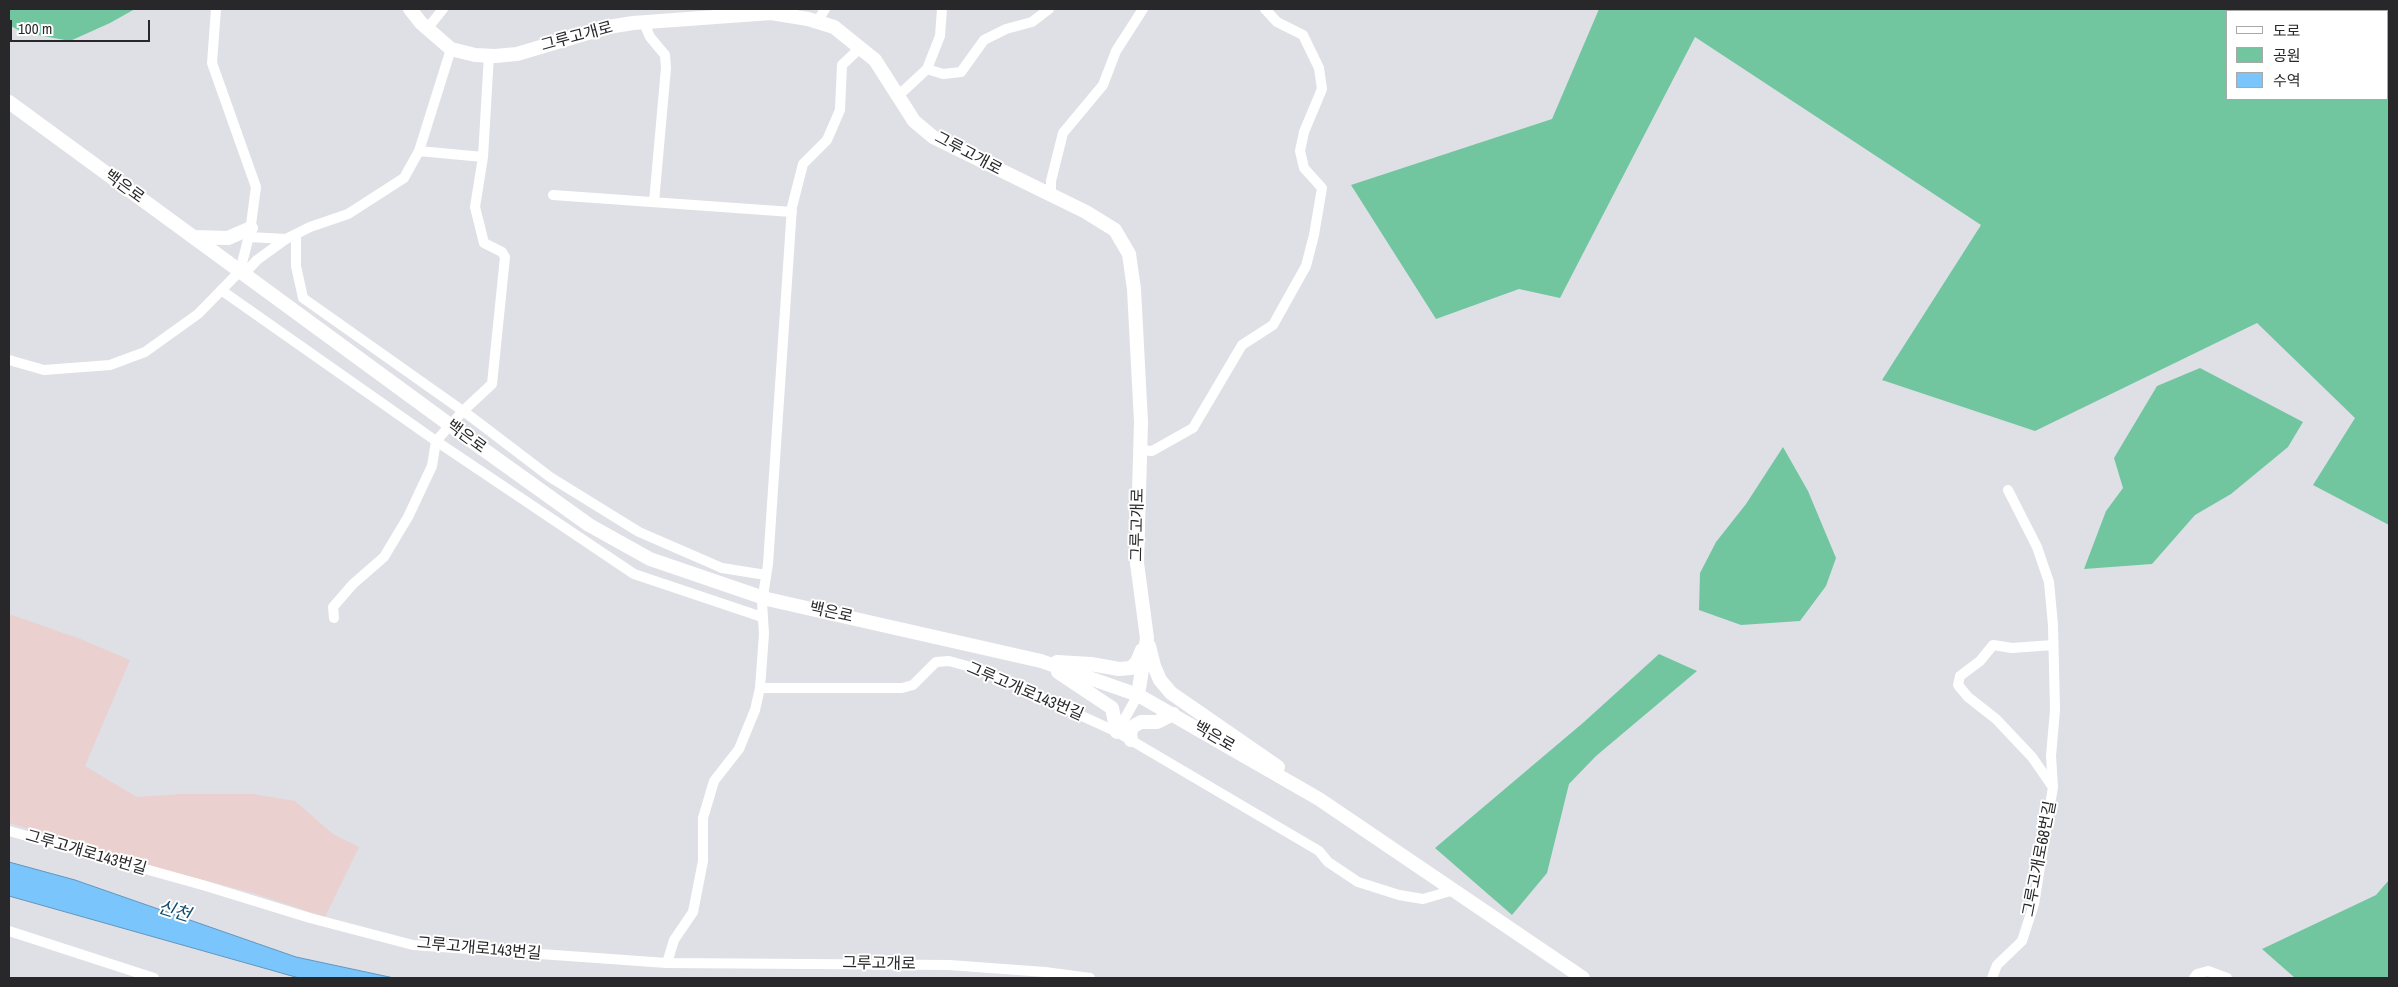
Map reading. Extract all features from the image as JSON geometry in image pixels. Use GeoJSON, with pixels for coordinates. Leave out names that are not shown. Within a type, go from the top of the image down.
{"type":"FeatureCollection","features":[{"type":"Feature","properties":{"kind":"main road"},"geometry":{"type":"LineString","coordinates":[[410,9],[427,28],[451,49]]}},
{"type":"Feature","properties":{"kind":"main road","name":"그루고개로"},"geometry":{"type":"LineString","coordinates":[[451,49],[489,55],[516,54],[608,27],[771,13],[817,22],[834,27],[875,60],[914,121],[933,137],[1086,212],[1115,230],[1129,254],[1134,289],[1141,422],[1137,563],[1147,638],[1138,695]]}},
{"type":"Feature","properties":{"kind":"main road","name":"백은로"},"geometry":{"type":"LineString","coordinates":[[9,102],[589,525],[650,559],[735,589],[795,605],[1041,660],[1138,695],[1319,799],[1583,978]]}},
{"type":"Feature","properties":{"kind":"main road"},"geometry":{"type":"LineString","coordinates":[[193,237],[228,238],[250,232]]}},
{"type":"Feature","properties":{"kind":"main road"},"geometry":{"type":"LineString","coordinates":[[1041,660],[1091,664],[1119,669],[1131,668],[1137,662],[1147,638]]}},
{"type":"Feature","properties":{"kind":"main road"},"geometry":{"type":"LineString","coordinates":[[1147,638],[1154,666],[1160,680],[1171,693],[1257,750],[1319,799]]}},
{"type":"Feature","properties":{"kind":"main road"},"geometry":{"type":"LineString","coordinates":[[1041,660],[1106,702],[1112,708],[1117,732]]}},
{"type":"Feature","properties":{"kind":"main road"},"geometry":{"type":"LineString","coordinates":[[1131,740],[1132,727],[1141,722],[1157,722],[1173,714]]}},
{"type":"Feature","properties":{"kind":"street"},"geometry":{"type":"LineString","coordinates":[[216,9],[212,63],[256,187],[242,273]]}},
{"type":"Feature","properties":{"kind":"street"},"geometry":{"type":"LineString","coordinates":[[427,28],[443,9]]}},
{"type":"Feature","properties":{"kind":"street"},"geometry":{"type":"LineString","coordinates":[[817,22],[825,9]]}},
{"type":"Feature","properties":{"kind":"street"},"geometry":{"type":"LineString","coordinates":[[899,95],[927,68],[940,36],[942,9]]}},
{"type":"Feature","properties":{"kind":"street"},"geometry":{"type":"LineString","coordinates":[[927,68],[943,74],[961,72],[984,40],[1006,29],[1032,22],[1049,9]]}},
{"type":"Feature","properties":{"kind":"street"},"geometry":{"type":"LineString","coordinates":[[1052,195],[1051,181],[1063,132],[1103,85],[1116,50],[1142,9]]}},
{"type":"Feature","properties":{"kind":"street"},"geometry":{"type":"LineString","coordinates":[[1140,450],[1152,451],[1193,428],[1242,345],[1273,325],[1297,286],[1306,266],[1314,235],[1322,188],[1304,168],[1300,151],[1304,132],[1322,89],[1319,68],[1303,35],[1277,22],[1265,9]]}},
{"type":"Feature","properties":{"kind":"street"},"geometry":{"type":"LineString","coordinates":[[644,23],[650,37],[665,55],[666,68],[654,202]]}},
{"type":"Feature","properties":{"kind":"street"},"geometry":{"type":"LineString","coordinates":[[667,963],[674,940],[693,912],[703,861],[703,818],[714,781],[739,749],[756,710],[760,688],[764,634],[762,602],[766,575],[792,212],[803,164],[827,140],[840,110],[842,65],[860,48]]}},
{"type":"Feature","properties":{"kind":"street"},"geometry":{"type":"LineString","coordinates":[[9,360],[44,370],[110,365],[145,352],[198,314],[221,290],[286,239],[310,227],[348,214],[404,178],[420,150],[451,49]]}},
{"type":"Feature","properties":{"kind":"street"},"geometry":{"type":"LineString","coordinates":[[334,618],[333,607],[353,584],[384,557],[394,541],[432,466],[436,441],[463,411],[492,384],[505,257],[502,252],[484,243],[475,207],[483,156],[489,55]]}},
{"type":"Feature","properties":{"kind":"street"},"geometry":{"type":"LineString","coordinates":[[420,150],[483,156]]}},
{"type":"Feature","properties":{"kind":"street"},"geometry":{"type":"LineString","coordinates":[[553,195],[792,212]]}},
{"type":"Feature","properties":{"kind":"street"},"geometry":{"type":"LineString","coordinates":[[250,232],[286,239]]}},
{"type":"Feature","properties":{"kind":"street"},"geometry":{"type":"LineString","coordinates":[[296,234],[296,266],[303,298],[463,411],[550,477],[639,532],[722,568],[766,575]]}},
{"type":"Feature","properties":{"kind":"street"},"geometry":{"type":"LineString","coordinates":[[221,290],[436,441],[634,574],[762,617]]}},
{"type":"Feature","properties":{"kind":"street","name":"그루고개로68번길"},"geometry":{"type":"LineString","coordinates":[[1992,978],[1997,965],[2022,941],[2034,904],[2053,787],[2051,756],[2055,710],[2049,582],[2043,562],[2008,490]]}},
{"type":"Feature","properties":{"kind":"street","name":"그루고개로68번길"},"geometry":{"type":"LineString","coordinates":[[2053,645],[2012,648],[1993,645],[1980,661],[1960,676],[1958,685],[1968,698],[1996,719],[2032,757],[2053,787]]}},
{"type":"Feature","properties":{"kind":"street","name":"그루고개로143번길"},"geometry":{"type":"LineString","coordinates":[[760,688],[902,688],[913,685],[936,662],[949,661],[981,670],[1117,732]]}},
{"type":"Feature","properties":{"kind":"street"},"geometry":{"type":"LineString","coordinates":[[1138,695],[1117,732],[1318,851],[1328,862],[1358,882],[1399,895],[1423,899],[1454,890]]}},
{"type":"Feature","properties":{"kind":"street","name":"그루고개로143번길"},"geometry":{"type":"LineString","coordinates":[[9,831],[206,886],[310,918],[413,945],[667,963]]}},
{"type":"Feature","properties":{"kind":"street"},"geometry":{"type":"LineString","coordinates":[[9,931],[154,978]]}},
{"type":"Feature","properties":{"kind":"street","name":"그루고개로"},"geometry":{"type":"LineString","coordinates":[[667,963],[949,965],[1045,972],[1090,978]]}},
{"type":"Feature","properties":{"kind":"street"},"geometry":{"type":"LineString","coordinates":[[2196,976],[2208,971],[2227,978]]}},
{"type":"Feature","properties":{"kind":"shaded area"},"geometry":{"type":"Polygon","coordinates":[[[9,614],[78,638],[130,660],[85,766],[137,797],[179,794],[253,794],[295,801],[333,834],[359,847],[325,917],[253,893],[168,871],[9,823],[9,614]]]}},
{"type":"Feature","properties":{"kind":"green space"},"geometry":{"type":"Polygon","coordinates":[[[9,9],[135,9],[110,23],[70,41],[22,32],[9,25],[9,9]]]}},
{"type":"Feature","properties":{"kind":"green space"},"geometry":{"type":"Polygon","coordinates":[[[1599,9],[2389,9],[2389,525],[2313,485],[2355,418],[2257,323],[2035,431],[1882,380],[1981,225],[1695,37],[1560,298],[1519,289],[1436,319],[1351,185],[1552,119],[1599,9]]]}},
{"type":"Feature","properties":{"kind":"green space"},"geometry":{"type":"Polygon","coordinates":[[[2200,368],[2303,422],[2288,447],[2231,494],[2195,515],[2152,564],[2084,569],[2106,511],[2123,488],[2114,458],[2157,386],[2200,368]]]}},
{"type":"Feature","properties":{"kind":"green space"},"geometry":{"type":"Polygon","coordinates":[[[1783,447],[1808,491],[1836,558],[1826,586],[1800,621],[1741,625],[1699,610],[1700,573],[1716,542],[1746,504],[1783,447]]]}},
{"type":"Feature","properties":{"kind":"green space"},"geometry":{"type":"Polygon","coordinates":[[[1659,654],[1697,671],[1596,756],[1569,784],[1547,873],[1512,915],[1435,848],[1584,722],[1659,654]]]}},
{"type":"Feature","properties":{"kind":"green space"},"geometry":{"type":"Polygon","coordinates":[[[2389,880],[2389,978],[2295,978],[2262,949],[2376,895],[2389,880]]]}},
{"type":"Feature","properties":{"kind":"water"},"geometry":{"type":"Polygon","coordinates":[[[9,862],[75,880],[296,957],[394,978],[299,978],[9,896],[9,862]]]}},
{"type":"Feature","properties":{"kind":"water label","name":"신천"},"geometry":{"type":"Point","coordinates":[174,912]}}]}
